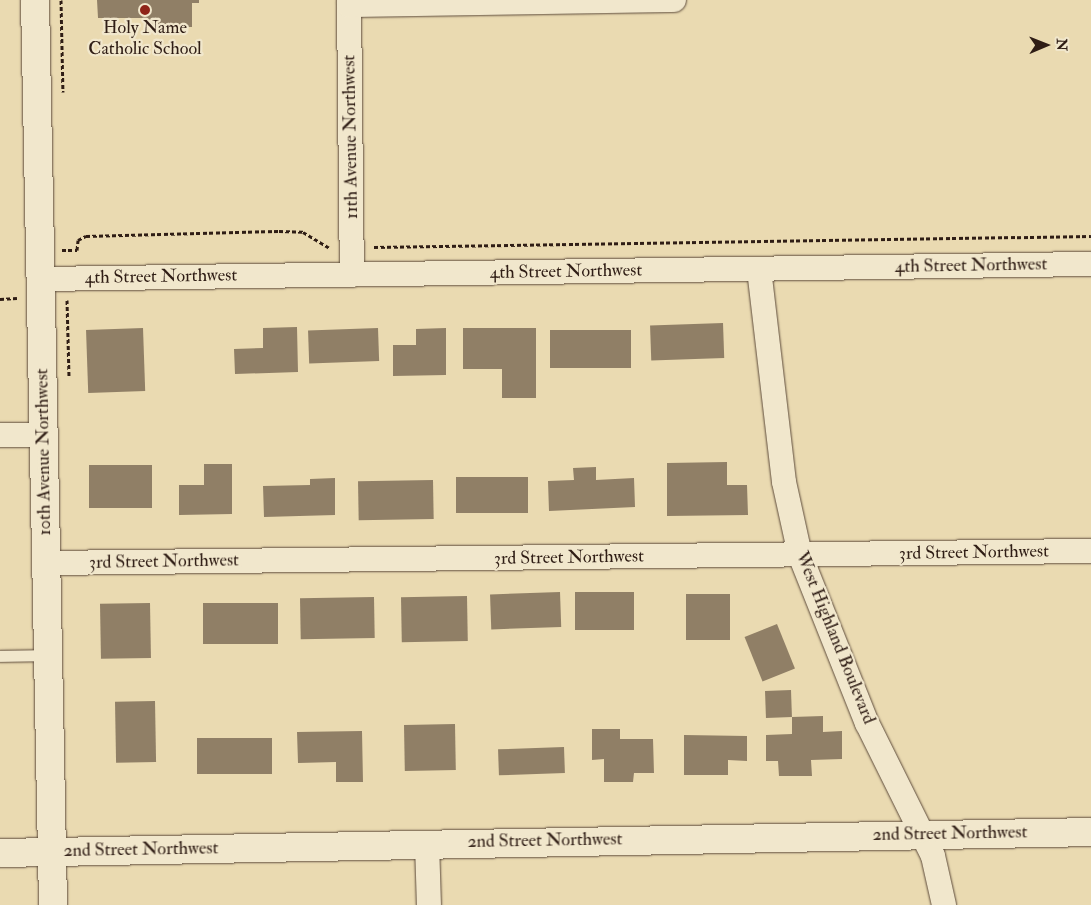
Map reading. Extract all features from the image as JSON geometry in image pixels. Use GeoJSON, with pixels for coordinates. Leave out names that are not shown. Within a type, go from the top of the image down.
{"type":"FeatureCollection","features":[{"type":"Feature","properties":{"kind":"street","name":"10th Avenue Northwest"},"geometry":{"type":"LineString","coordinates":[[35,0],[53,905]]}},
{"type":"Feature","properties":{"kind":"street"},"geometry":{"type":"LineString","coordinates":[[349,2],[674,0]]}},
{"type":"Feature","properties":{"kind":"street","name":"11th Avenue Northwest"},"geometry":{"type":"LineString","coordinates":[[349,2],[352,274]]}},
{"type":"Feature","properties":{"kind":"street","name":"4th Street Northwest"},"geometry":{"type":"LineString","coordinates":[[41,279],[1091,264]]}},
{"type":"Feature","properties":{"kind":"street","name":"West Highland Boulevard"},"geometry":{"type":"LineString","coordinates":[[759,269],[784,482],[800,555],[867,723],[933,856],[944,905]]}},
{"type":"Feature","properties":{"kind":"street"},"geometry":{"type":"LineString","coordinates":[[0,436],[44,435]]}},
{"type":"Feature","properties":{"kind":"street","name":"3rd Street Northwest"},"geometry":{"type":"LineString","coordinates":[[46,563],[1091,551]]}},
{"type":"Feature","properties":{"kind":"street","name":"2nd Street Northwest"},"geometry":{"type":"LineString","coordinates":[[0,853],[1091,832]]}},
{"type":"Feature","properties":{"kind":"street"},"geometry":{"type":"LineString","coordinates":[[427,844],[428,905]]}},
{"type":"Feature","properties":{"kind":"lane"},"geometry":{"type":"LineString","coordinates":[[0,656],[48,655]]}},
{"type":"Feature","properties":{"kind":"path"},"geometry":{"type":"LineString","coordinates":[[65,250],[77,250],[78,240],[86,236],[279,231],[303,232],[324,248],[1091,236]]}},
{"type":"Feature","properties":{"kind":"path"},"geometry":{"type":"LineString","coordinates":[[0,299],[18,298]]}},
{"type":"Feature","properties":{"kind":"building","name":"Holy Name Catholic School"},"geometry":{"type":"Polygon","coordinates":[[[97,0],[199,0],[199,3],[192,3],[192,27],[144,27],[144,18],[98,18],[97,0]]]}},
{"type":"Feature","properties":{"kind":"building"},"geometry":{"type":"Polygon","coordinates":[[[723,323],[724,358],[651,361],[650,326],[723,323]]]}},
{"type":"Feature","properties":{"kind":"building"},"geometry":{"type":"Polygon","coordinates":[[[297,327],[298,372],[235,374],[234,349],[263,348],[263,328],[297,327]]]}},
{"type":"Feature","properties":{"kind":"building"},"geometry":{"type":"Polygon","coordinates":[[[143,328],[145,391],[88,393],[86,330],[143,328]]]}},
{"type":"Feature","properties":{"kind":"building"},"geometry":{"type":"Polygon","coordinates":[[[378,328],[379,361],[309,363],[308,330],[378,328]]]}},
{"type":"Feature","properties":{"kind":"building"},"geometry":{"type":"Polygon","coordinates":[[[446,328],[446,375],[393,376],[393,345],[416,345],[416,329],[446,328]]]}},
{"type":"Feature","properties":{"kind":"building"},"geometry":{"type":"Polygon","coordinates":[[[463,328],[536,328],[536,398],[502,398],[502,369],[463,369],[463,328]]]}},
{"type":"Feature","properties":{"kind":"building"},"geometry":{"type":"Polygon","coordinates":[[[550,330],[631,330],[631,368],[550,368],[550,330]]]}},
{"type":"Feature","properties":{"kind":"building"},"geometry":{"type":"Polygon","coordinates":[[[727,462],[727,485],[747,485],[748,515],[667,516],[667,463],[727,462]]]}},
{"type":"Feature","properties":{"kind":"building"},"geometry":{"type":"Polygon","coordinates":[[[204,464],[232,464],[232,514],[179,515],[179,485],[204,485],[204,464]]]}},
{"type":"Feature","properties":{"kind":"building"},"geometry":{"type":"Polygon","coordinates":[[[89,465],[152,465],[152,508],[89,508],[89,465]]]}},
{"type":"Feature","properties":{"kind":"building"},"geometry":{"type":"Polygon","coordinates":[[[596,467],[596,480],[634,478],[635,507],[549,511],[548,481],[574,480],[573,468],[596,467]]]}},
{"type":"Feature","properties":{"kind":"building"},"geometry":{"type":"Polygon","coordinates":[[[456,477],[528,477],[528,513],[456,513],[456,477]]]}},
{"type":"Feature","properties":{"kind":"building"},"geometry":{"type":"Polygon","coordinates":[[[335,478],[335,515],[264,517],[263,486],[310,485],[310,479],[335,478]]]}},
{"type":"Feature","properties":{"kind":"building"},"geometry":{"type":"Polygon","coordinates":[[[433,480],[434,519],[359,520],[358,481],[433,480]]]}},
{"type":"Feature","properties":{"kind":"building"},"geometry":{"type":"Polygon","coordinates":[[[560,592],[561,627],[491,629],[490,594],[560,592]]]}},
{"type":"Feature","properties":{"kind":"building"},"geometry":{"type":"Polygon","coordinates":[[[575,592],[634,592],[634,630],[575,630],[575,592]]]}},
{"type":"Feature","properties":{"kind":"building"},"geometry":{"type":"Polygon","coordinates":[[[686,594],[730,594],[730,640],[686,640],[686,594]]]}},
{"type":"Feature","properties":{"kind":"building"},"geometry":{"type":"Polygon","coordinates":[[[467,596],[468,641],[402,642],[401,597],[467,596]]]}},
{"type":"Feature","properties":{"kind":"building"},"geometry":{"type":"Polygon","coordinates":[[[374,597],[375,638],[301,639],[300,598],[374,597]]]}},
{"type":"Feature","properties":{"kind":"building"},"geometry":{"type":"Polygon","coordinates":[[[150,603],[151,658],[101,659],[100,604],[150,603]]]}},
{"type":"Feature","properties":{"kind":"building"},"geometry":{"type":"Polygon","coordinates":[[[203,603],[278,603],[278,644],[203,644],[203,603]]]}},
{"type":"Feature","properties":{"kind":"building"},"geometry":{"type":"Polygon","coordinates":[[[777,624],[795,669],[763,682],[745,637],[777,624]]]}},
{"type":"Feature","properties":{"kind":"building"},"geometry":{"type":"Polygon","coordinates":[[[791,690],[792,717],[766,718],[765,691],[791,690]]]}},
{"type":"Feature","properties":{"kind":"building"},"geometry":{"type":"Polygon","coordinates":[[[155,701],[156,762],[116,763],[115,702],[155,701]]]}},
{"type":"Feature","properties":{"kind":"building"},"geometry":{"type":"Polygon","coordinates":[[[823,716],[823,732],[842,731],[842,759],[811,760],[812,776],[779,776],[778,761],[766,761],[766,735],[792,734],[792,717],[823,716]]]}},
{"type":"Feature","properties":{"kind":"building"},"geometry":{"type":"Polygon","coordinates":[[[455,724],[456,770],[405,771],[404,725],[455,724]]]}},
{"type":"Feature","properties":{"kind":"building"},"geometry":{"type":"Polygon","coordinates":[[[592,729],[620,729],[620,739],[653,739],[654,773],[634,773],[633,782],[604,782],[604,759],[592,760],[592,729]]]}},
{"type":"Feature","properties":{"kind":"building"},"geometry":{"type":"Polygon","coordinates":[[[362,731],[363,782],[336,782],[336,762],[298,763],[297,732],[362,731]]]}},
{"type":"Feature","properties":{"kind":"building"},"geometry":{"type":"Polygon","coordinates":[[[684,735],[747,736],[747,761],[728,760],[728,775],[684,775],[684,735]]]}},
{"type":"Feature","properties":{"kind":"building"},"geometry":{"type":"Polygon","coordinates":[[[197,738],[272,738],[272,774],[197,774],[197,738]]]}},
{"type":"Feature","properties":{"kind":"building"},"geometry":{"type":"Polygon","coordinates":[[[564,747],[565,773],[499,775],[498,749],[564,747]]]}},
{"type":"Feature","properties":{"kind":"place","name":"Holy Name Catholic School"},"geometry":{"type":"Point","coordinates":[145,10]}}]}
